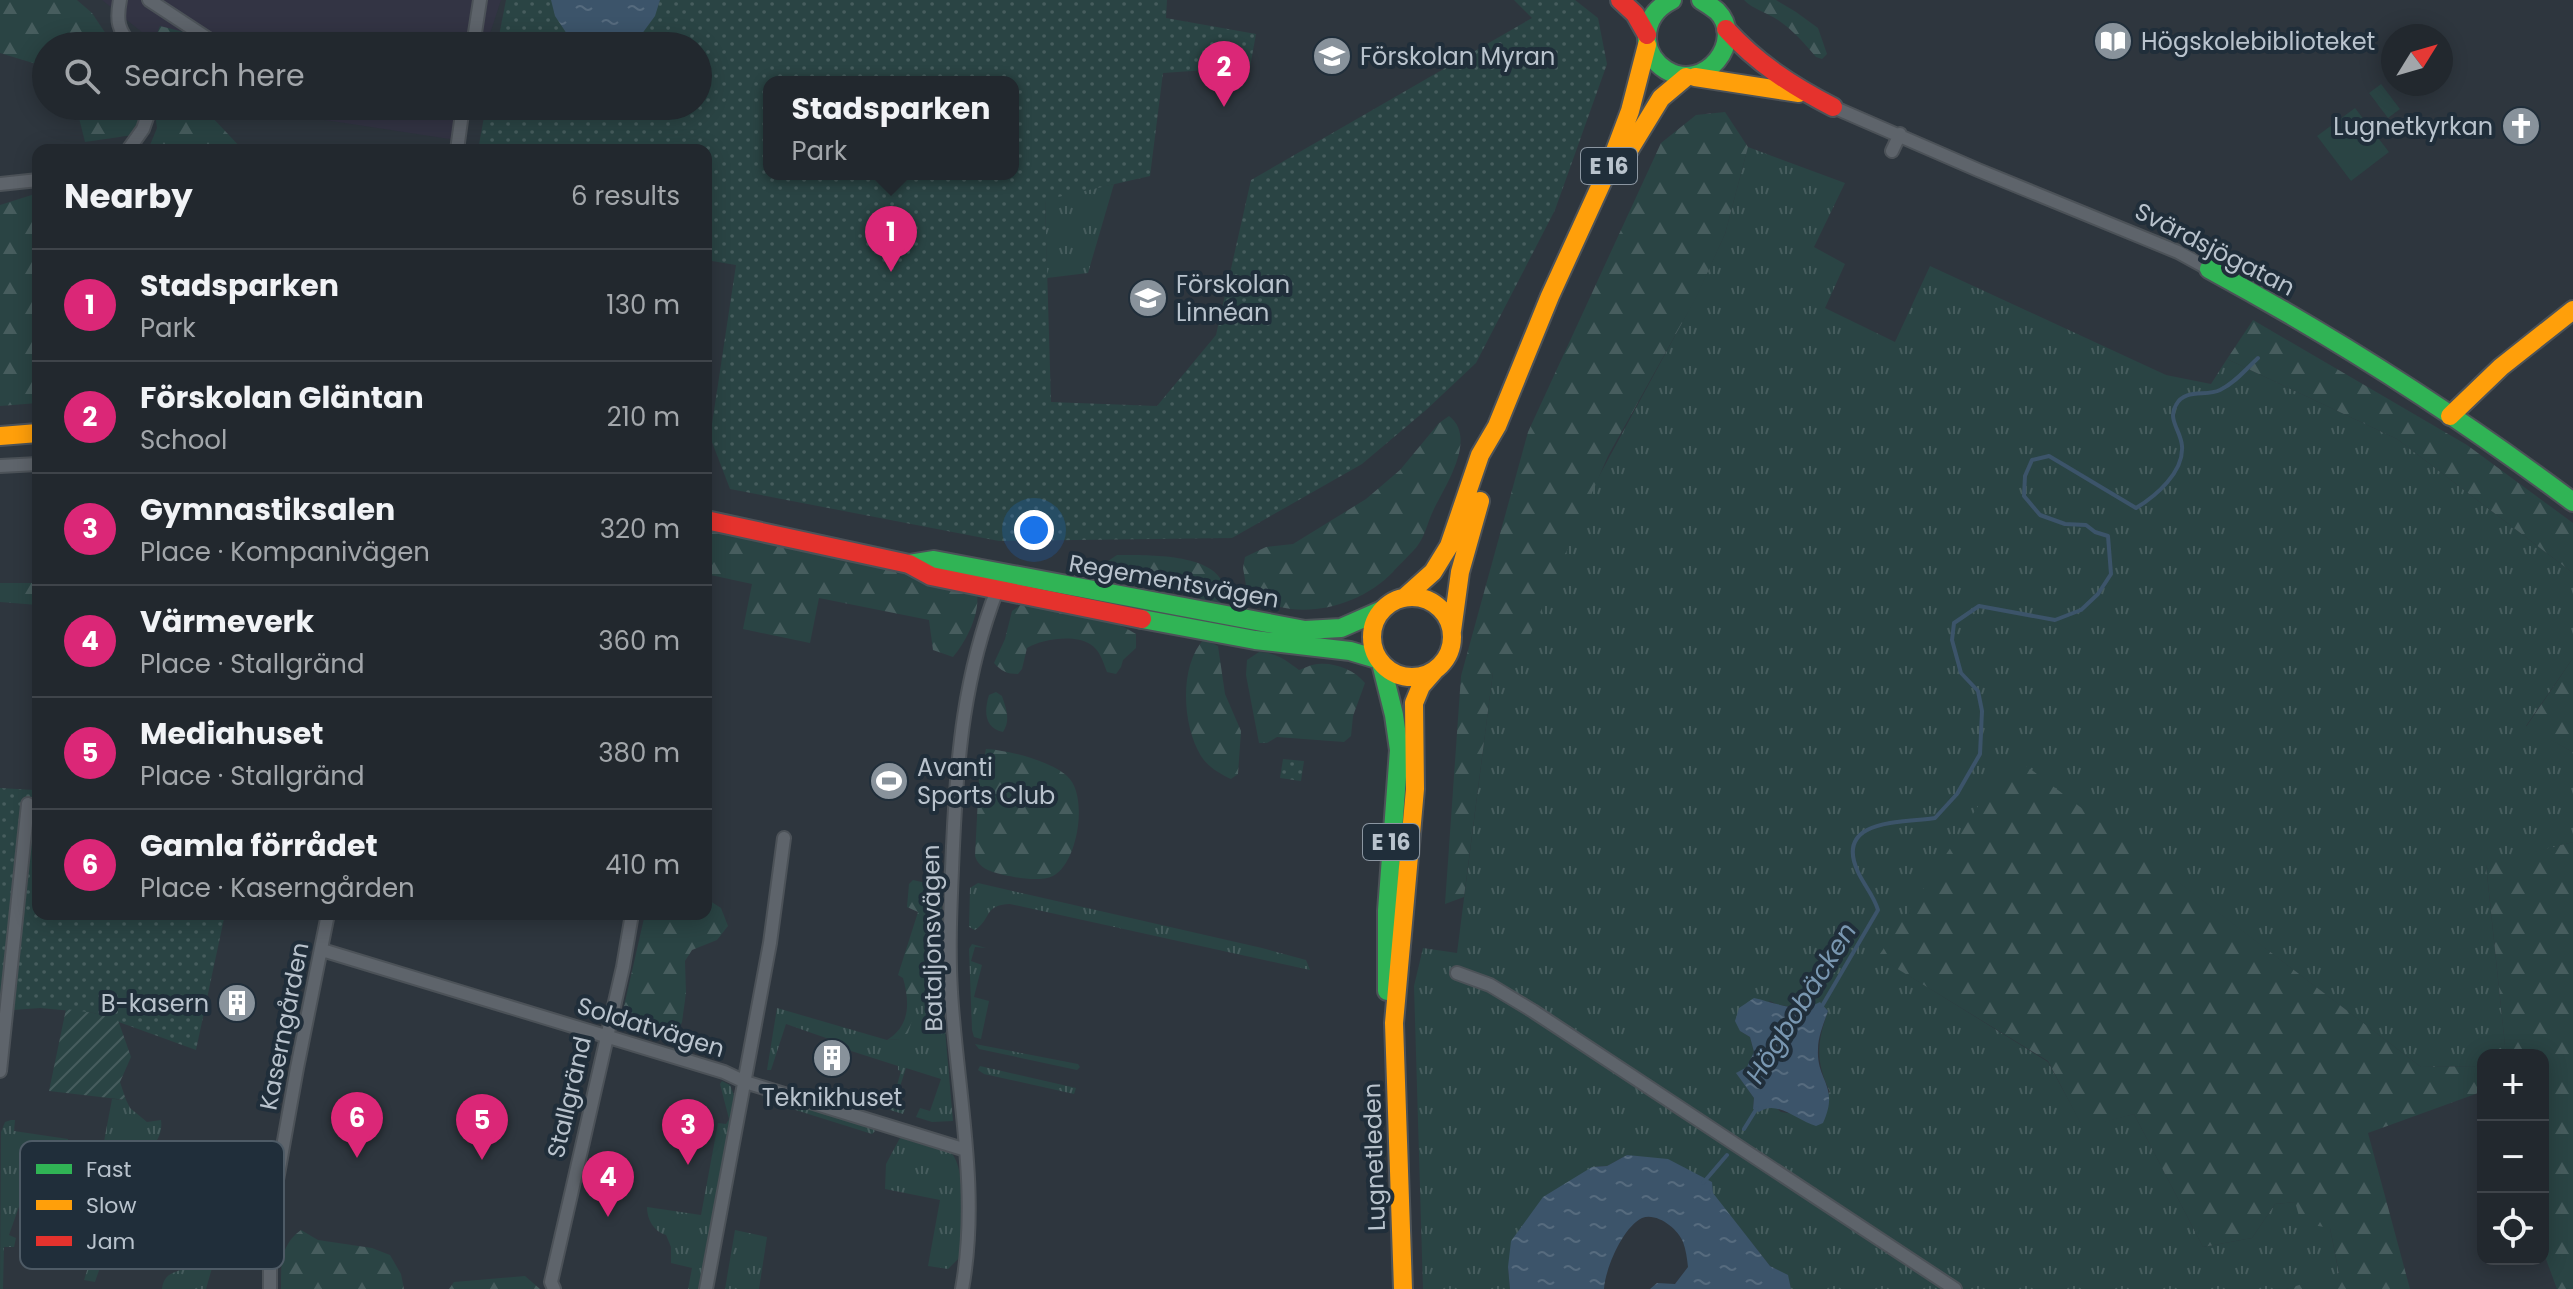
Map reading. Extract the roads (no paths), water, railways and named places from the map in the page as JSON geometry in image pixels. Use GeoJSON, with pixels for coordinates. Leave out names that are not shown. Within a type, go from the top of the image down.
{"type":"FeatureCollection","features":[{"type":"Feature","properties":{"kind":"main road"},"geometry":{"type":"LineString","coordinates":[[1620,0],[1635,14],[1653,60],[1664,71],[1691,77]]}},
{"type":"Feature","properties":{"kind":"main road","name":"E 16"},"geometry":{"type":"LineString","coordinates":[[1379,661],[1373,648],[1374,623],[1382,610],[1393,601],[1404,598],[1441,561],[1455,531],[1480,455],[1497,426],[1609,167],[1630,111],[1653,15],[1664,3],[1672,0]]}},
{"type":"Feature","properties":{"kind":"main road","name":"Svärdsjögatan"},"geometry":{"type":"LineString","coordinates":[[1701,0],[1709,3],[1747,53],[1805,94],[1833,107]]}},
{"type":"Feature","properties":{"kind":"main road","name":"E 16"},"geometry":{"type":"LineString","coordinates":[[1557,282],[1625,155],[1661,98],[1691,77],[1709,70],[1721,59],[1726,44],[1726,0]]}},
{"type":"Feature","properties":{"kind":"main road","name":"Svärdsjögatan"},"geometry":{"type":"LineString","coordinates":[[1691,77],[1805,94]]}},
{"type":"Feature","properties":{"kind":"main road","name":"Svärdsjögatan"},"geometry":{"type":"LineString","coordinates":[[2209,269],[2321,332],[2527,467],[2573,502]]}},
{"type":"Feature","properties":{"kind":"main road"},"geometry":{"type":"LineString","coordinates":[[2450,416],[2494,373],[2571,316]]}},
{"type":"Feature","properties":{"kind":"main road","name":"E 16"},"geometry":{"type":"LineString","coordinates":[[1435,670],[1449,653],[1460,572],[1492,459],[1497,426]]}},
{"type":"Feature","properties":{"kind":"main road"},"geometry":{"type":"LineString","coordinates":[[0,436],[32,433]]}},
{"type":"Feature","properties":{"kind":"main road","name":"Regementsvägen"},"geometry":{"type":"LineString","coordinates":[[712,521],[909,564],[934,560],[1000,582],[1255,640],[1350,651],[1379,661]]}},
{"type":"Feature","properties":{"kind":"main road","name":"Regementsvägen"},"geometry":{"type":"LineString","coordinates":[[1000,582],[1305,630],[1351,625],[1382,610]]}},
{"type":"Feature","properties":{"kind":"main road"},"geometry":{"type":"LineString","coordinates":[[1404,598],[1421,598],[1437,606],[1447,618],[1452,635]]}},
{"type":"Feature","properties":{"kind":"main road"},"geometry":{"type":"LineString","coordinates":[[1379,661],[1396,674],[1407,677],[1422,676],[1435,670]]}},
{"type":"Feature","properties":{"kind":"main road","name":"Lugnetleden"},"geometry":{"type":"LineString","coordinates":[[1379,661],[1394,715],[1399,750],[1387,911],[1386,976],[1394,1023]]}},
{"type":"Feature","properties":{"kind":"main road","name":"Lugnetleden"},"geometry":{"type":"LineString","coordinates":[[1403,1289],[1394,1023],[1415,789],[1414,703],[1421,686],[1435,670]]}},
{"type":"Feature","properties":{"kind":"street"},"geometry":{"type":"LineString","coordinates":[[120,0],[116,20],[120,32]]}},
{"type":"Feature","properties":{"kind":"street"},"geometry":{"type":"LineString","coordinates":[[149,0],[198,32]]}},
{"type":"Feature","properties":{"kind":"street"},"geometry":{"type":"LineString","coordinates":[[475,32],[480,0]]}},
{"type":"Feature","properties":{"kind":"street","name":"Svärdsjögatan"},"geometry":{"type":"LineString","coordinates":[[1833,107],[2178,252],[2209,269]]}},
{"type":"Feature","properties":{"kind":"street"},"geometry":{"type":"LineString","coordinates":[[132,144],[146,120]]}},
{"type":"Feature","properties":{"kind":"street"},"geometry":{"type":"LineString","coordinates":[[458,144],[461,120]]}},
{"type":"Feature","properties":{"kind":"street"},"geometry":{"type":"LineString","coordinates":[[1892,151],[1900,134]]}},
{"type":"Feature","properties":{"kind":"street"},"geometry":{"type":"LineString","coordinates":[[0,184],[32,181]]}},
{"type":"Feature","properties":{"kind":"street"},"geometry":{"type":"LineString","coordinates":[[0,466],[32,464]]}},
{"type":"Feature","properties":{"kind":"street","name":"Bataljonsvägen"},"geometry":{"type":"LineString","coordinates":[[962,1289],[969,1211],[951,991],[950,872],[954,792],[968,680],[983,626],[1000,582]]}},
{"type":"Feature","properties":{"kind":"street"},"geometry":{"type":"LineString","coordinates":[[0,1071],[28,804]]}},
{"type":"Feature","properties":{"kind":"street"},"geometry":{"type":"LineString","coordinates":[[706,1289],[770,943],[784,838]]}},
{"type":"Feature","properties":{"kind":"street","name":"Kaserngården"},"geometry":{"type":"LineString","coordinates":[[284,1141],[327,920]]}},
{"type":"Feature","properties":{"kind":"street","name":"Stallgränd"},"geometry":{"type":"LineString","coordinates":[[554,1289],[551,1282],[631,920]]}},
{"type":"Feature","properties":{"kind":"street","name":"Soldatvägen"},"geometry":{"type":"LineString","coordinates":[[322,950],[724,1072],[745,1082],[966,1150]]}},
{"type":"Feature","properties":{"kind":"street"},"geometry":{"type":"LineString","coordinates":[[1457,973],[1490,985],[1545,1018],[1955,1289]]}},
{"type":"Feature","properties":{"kind":"water"},"geometry":{"type":"Polygon","coordinates":[[[551,0],[660,0],[655,16],[643,32],[566,32],[555,16],[551,0]]]}},
{"type":"Feature","properties":{"kind":"water"},"geometry":{"type":"Polygon","coordinates":[[[1754,998],[1796,1007],[1820,1002],[1828,1011],[1818,1049],[1829,1100],[1823,1123],[1816,1126],[1780,1109],[1759,1112],[1753,1109],[1754,1098],[1736,1073],[1747,1067],[1754,1052],[1750,1037],[1740,1031],[1735,1021],[1739,1008],[1754,998]]]}},
{"type":"Feature","properties":{"kind":"water"},"geometry":{"type":"Polygon","coordinates":[[[1627,1155],[1668,1159],[1712,1182],[1713,1193],[1770,1266],[1788,1275],[1791,1289],[1650,1289],[1657,1283],[1675,1284],[1688,1267],[1684,1245],[1677,1232],[1666,1223],[1648,1217],[1635,1223],[1622,1239],[1611,1260],[1604,1289],[1510,1289],[1508,1267],[1511,1241],[1543,1197],[1592,1167],[1607,1166],[1627,1155]]]}},
{"type":"Feature","properties":{"kind":"waterway","name":"Högbobäcken"},"geometry":{"type":"LineString","coordinates":[[1822,1006],[1878,910],[1858,872],[1853,854],[1855,841],[1875,827],[1935,818],[1957,794],[1980,754],[1982,711],[1978,691],[1961,673],[1952,640],[1954,623],[1979,606],[2055,620],[2081,610],[2098,594],[2111,574],[2108,536],[2086,525],[2065,524],[2040,515],[2024,496],[2025,476],[2032,460],[2049,456],[2136,508],[2160,490],[2178,465],[2182,446],[2173,415],[2180,400],[2185,396],[2220,390],[2258,358]]}},
{"type":"Feature","properties":{"kind":"waterway","name":"Högbobäcken"},"geometry":{"type":"LineString","coordinates":[[1744,1129],[1757,1108]]}},
{"type":"Feature","properties":{"kind":"waterway","name":"Högbobäcken"},"geometry":{"type":"LineString","coordinates":[[1703,1183],[1727,1155]]}},
{"type":"Feature","properties":{"kind":"place","name":"Högskolebiblioteket"},"geometry":{"type":"Point","coordinates":[2113,41]}},
{"type":"Feature","properties":{"kind":"place","name":"Förskolan Myran"},"geometry":{"type":"Point","coordinates":[1332,56]}},
{"type":"Feature","properties":{"kind":"place","name":"Förskolan Gläntan"},"geometry":{"type":"Point","coordinates":[1224,107]}},
{"type":"Feature","properties":{"kind":"place","name":"Lugnetkyrkan"},"geometry":{"type":"Point","coordinates":[2521,126]}},
{"type":"Feature","properties":{"kind":"place","name":"Stadsparken"},"geometry":{"type":"Point","coordinates":[891,272]}},
{"type":"Feature","properties":{"kind":"place","name":"Förskolan Linnéan"},"geometry":{"type":"Point","coordinates":[1148,298]}},
{"type":"Feature","properties":{"kind":"place","name":"Avanti Sports Club"},"geometry":{"type":"Point","coordinates":[889,781]}},
{"type":"Feature","properties":{"kind":"place","name":"B-kasern"},"geometry":{"type":"Point","coordinates":[237,1003]}},
{"type":"Feature","properties":{"kind":"place","name":"Teknikhuset"},"geometry":{"type":"Point","coordinates":[832,1058]}},
{"type":"Feature","properties":{"kind":"place","name":"Gamla förrådet"},"geometry":{"type":"Point","coordinates":[357,1158]}},
{"type":"Feature","properties":{"kind":"place","name":"Mediahuset"},"geometry":{"type":"Point","coordinates":[482,1160]}},
{"type":"Feature","properties":{"kind":"place","name":"Gymnastiksalen"},"geometry":{"type":"Point","coordinates":[688,1165]}},
{"type":"Feature","properties":{"kind":"place","name":"Värmeverk"},"geometry":{"type":"Point","coordinates":[608,1217]}}]}
